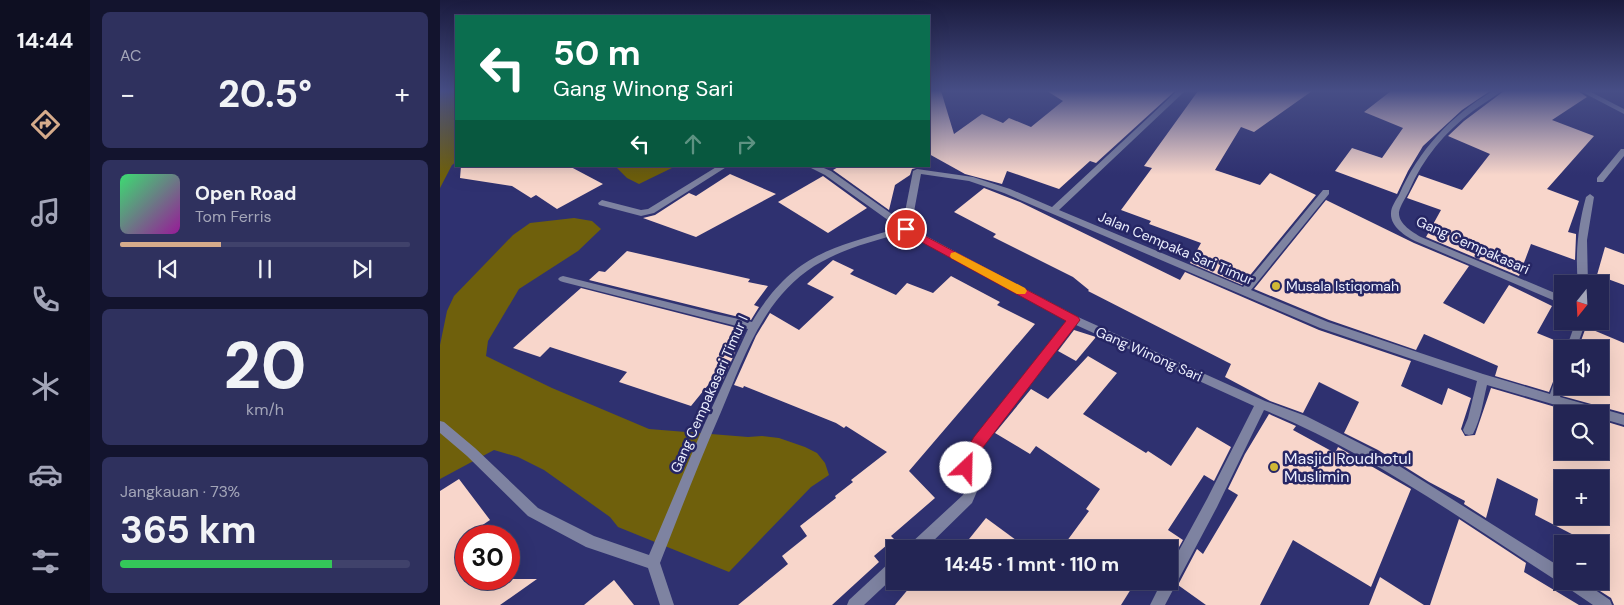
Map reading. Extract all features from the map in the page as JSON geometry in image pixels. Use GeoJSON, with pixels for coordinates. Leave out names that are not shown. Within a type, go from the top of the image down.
{"type":"FeatureCollection","features":[{"type":"Feature","properties":{"kind":"street"},"geometry":{"type":"LineString","coordinates":[[1052,210],[1150,119]]}},
{"type":"Feature","properties":{"kind":"street","name":"Gang Cempakasari"},"geometry":{"type":"LineString","coordinates":[[1459,119],[1423,156],[1394,212],[1396,221],[1411,236],[1554,297]]}},
{"type":"Feature","properties":{"kind":"street"},"geometry":{"type":"LineString","coordinates":[[1600,180],[1624,151]]}},
{"type":"Feature","properties":{"kind":"street"},"geometry":{"type":"LineString","coordinates":[[602,203],[641,213],[651,210],[722,167]]}},
{"type":"Feature","properties":{"kind":"street","name":"Gang Winong Sari"},"geometry":{"type":"LineString","coordinates":[[813,167],[828,173],[906,229],[1074,320],[1261,404],[1302,420],[1373,456],[1554,571]]}},
{"type":"Feature","properties":{"kind":"street"},"geometry":{"type":"LineString","coordinates":[[906,229],[915,169]]}},
{"type":"Feature","properties":{"kind":"street","name":"Jalan Cempaka Sari Timur"},"geometry":{"type":"LineString","coordinates":[[915,169],[970,179],[1007,191],[1324,325],[1483,379],[1624,420]]}},
{"type":"Feature","properties":{"kind":"street"},"geometry":{"type":"LineString","coordinates":[[1244,292],[1326,192]]}},
{"type":"Feature","properties":{"kind":"street"},"geometry":{"type":"LineString","coordinates":[[1582,275],[1580,262],[1582,226],[1590,197]]}},
{"type":"Feature","properties":{"kind":"street","name":"Gang Cempakasari Timur I"},"geometry":{"type":"LineString","coordinates":[[653,563],[707,431],[754,326],[786,283],[802,268],[830,252],[906,229]]}},
{"type":"Feature","properties":{"kind":"street"},"geometry":{"type":"LineString","coordinates":[[564,279],[754,326]]}},
{"type":"Feature","properties":{"kind":"street"},"geometry":{"type":"LineString","coordinates":[[925,540],[968,499],[975,482],[972,472],[966,469],[965,463],[979,441],[1074,320]]}},
{"type":"Feature","properties":{"kind":"street"},"geometry":{"type":"LineString","coordinates":[[1470,430],[1483,379]]}},
{"type":"Feature","properties":{"kind":"street"},"geometry":{"type":"LineString","coordinates":[[1554,400],[1556,395]]}},
{"type":"Feature","properties":{"kind":"street"},"geometry":{"type":"LineString","coordinates":[[1157,605],[1212,504],[1261,404]]}},
{"type":"Feature","properties":{"kind":"street"},"geometry":{"type":"LineString","coordinates":[[440,426],[471,452],[533,512],[591,542],[653,563],[667,605]]}},
{"type":"Feature","properties":{"kind":"street"},"geometry":{"type":"LineString","coordinates":[[854,605],[886,575]]}},
{"type":"Feature","properties":{"kind":"street"},"geometry":{"type":"LineString","coordinates":[[1583,590],[1604,605]]}},
{"type":"Feature","properties":{"kind":"shaded area"},"geometry":{"type":"Polygon","coordinates":[[[440,119],[455,119],[455,163],[440,188],[440,119]]]}},
{"type":"Feature","properties":{"kind":"shaded area"},"geometry":{"type":"Polygon","coordinates":[[[616,167],[674,167],[639,184],[627,178],[616,167]]]}},
{"type":"Feature","properties":{"kind":"shaded area"},"geometry":{"type":"Polygon","coordinates":[[[574,218],[592,221],[601,229],[578,251],[519,289],[488,341],[486,356],[552,388],[649,429],[779,438],[817,453],[825,463],[829,475],[811,487],[729,572],[618,527],[610,517],[544,470],[518,457],[494,450],[440,479],[440,345],[447,311],[454,296],[513,235],[530,223],[574,218]]]}},
{"type":"Feature","properties":{"kind":"building"},"geometry":{"type":"Polygon","coordinates":[[[930,119],[950,119],[954,134],[975,119],[994,119],[1003,123],[1008,119],[1012,119],[1031,127],[1041,119],[1144,119],[1096,163],[1090,161],[1059,189],[1007,171],[1002,184],[965,174],[930,155],[930,119]]]}},
{"type":"Feature","properties":{"kind":"building"},"geometry":{"type":"Polygon","coordinates":[[[1178,119],[1272,119],[1254,132],[1241,127],[1215,170],[1260,185],[1270,173],[1316,195],[1242,285],[1190,263],[1201,243],[1149,224],[1151,221],[1121,210],[1152,168],[1144,166],[1178,119]]]}},
{"type":"Feature","properties":{"kind":"building"},"geometry":{"type":"Polygon","coordinates":[[[1382,119],[1452,119],[1423,146],[1397,194],[1335,171],[1352,148],[1382,158],[1403,128],[1382,119]]]}},
{"type":"Feature","properties":{"kind":"building"},"geometry":{"type":"Polygon","coordinates":[[[1466,119],[1553,119],[1594,136],[1547,189],[1579,201],[1568,232],[1576,234],[1575,260],[1531,244],[1519,276],[1426,237],[1441,210],[1407,198],[1419,175],[1462,190],[1490,154],[1448,136],[1466,119]]]}},
{"type":"Feature","properties":{"kind":"building"},"geometry":{"type":"Polygon","coordinates":[[[461,167],[571,167],[603,184],[557,209],[536,195],[531,198],[512,186],[460,178],[461,167]]]}},
{"type":"Feature","properties":{"kind":"building"},"geometry":{"type":"Polygon","coordinates":[[[838,167],[920,167],[912,169],[910,175],[895,185],[889,210],[833,170],[838,167]]]}},
{"type":"Feature","properties":{"kind":"building"},"geometry":{"type":"Polygon","coordinates":[[[730,174],[776,194],[696,237],[643,218],[655,215],[689,193],[696,196],[730,174]]]}},
{"type":"Feature","properties":{"kind":"building"},"geometry":{"type":"Polygon","coordinates":[[[823,176],[867,208],[828,233],[778,202],[823,176]]]}},
{"type":"Feature","properties":{"kind":"building"},"geometry":{"type":"Polygon","coordinates":[[[984,188],[1020,202],[1180,280],[1185,272],[1319,330],[1411,361],[1401,386],[1442,405],[1448,388],[1471,398],[1461,429],[1465,436],[1475,435],[1491,388],[1554,407],[1554,460],[1609,460],[1609,422],[1624,427],[1624,605],[1614,605],[1611,598],[1600,591],[1609,590],[1609,535],[1574,535],[1554,525],[1609,525],[1609,470],[1554,470],[1554,525],[1535,515],[1538,499],[1497,478],[1486,518],[1464,504],[1465,501],[1429,482],[1378,450],[1344,433],[1359,402],[1319,382],[1303,413],[1270,401],[1225,377],[1231,364],[1088,291],[1073,277],[993,237],[996,234],[954,212],[984,188]]]}},
{"type":"Feature","properties":{"kind":"building"},"geometry":{"type":"Polygon","coordinates":[[[1326,200],[1414,243],[1469,266],[1443,303],[1484,324],[1509,285],[1552,306],[1537,333],[1554,340],[1554,379],[1549,392],[1495,376],[1498,366],[1424,334],[1416,350],[1329,320],[1254,289],[1326,200]]]}},
{"type":"Feature","properties":{"kind":"building"},"geometry":{"type":"Polygon","coordinates":[[[1605,247],[1624,254],[1624,285],[1609,279],[1609,275],[1597,275],[1605,247]]]}},
{"type":"Feature","properties":{"kind":"building"},"geometry":{"type":"Polygon","coordinates":[[[627,251],[750,279],[748,282],[768,286],[754,305],[759,307],[751,320],[589,280],[599,271],[605,272],[627,251]]]}},
{"type":"Feature","properties":{"kind":"building"},"geometry":{"type":"Polygon","coordinates":[[[833,260],[854,270],[850,274],[896,295],[907,283],[933,293],[951,276],[1000,302],[997,305],[1035,324],[909,471],[935,498],[891,536],[894,539],[886,540],[886,546],[874,556],[879,562],[832,605],[738,605],[788,564],[782,556],[807,536],[800,526],[836,498],[835,496],[853,482],[851,480],[887,452],[846,426],[844,428],[836,423],[744,386],[743,388],[734,385],[756,336],[770,313],[799,330],[834,297],[807,284],[833,260]]]}},
{"type":"Feature","properties":{"kind":"building"},"geometry":{"type":"Polygon","coordinates":[[[581,288],[745,330],[722,382],[713,379],[691,406],[619,382],[627,372],[550,347],[540,357],[513,348],[581,288]]]}},
{"type":"Feature","properties":{"kind":"building"},"geometry":{"type":"Polygon","coordinates":[[[1074,330],[1096,337],[1076,361],[1058,351],[1074,330]]]}},
{"type":"Feature","properties":{"kind":"building"},"geometry":{"type":"Polygon","coordinates":[[[1585,330],[1593,330],[1624,343],[1624,413],[1609,409],[1609,405],[1595,405],[1562,396],[1609,395],[1609,340],[1581,340],[1585,330]]]}},
{"type":"Feature","properties":{"kind":"building"},"geometry":{"type":"Polygon","coordinates":[[[1088,356],[1117,373],[1083,414],[1146,453],[1148,451],[1171,466],[1197,427],[1231,447],[1214,481],[1204,475],[1168,530],[1183,540],[1178,549],[1178,540],[1068,540],[1089,511],[1086,509],[1100,489],[1036,446],[1030,454],[995,433],[1031,389],[1048,399],[1088,356]]]}},
{"type":"Feature","properties":{"kind":"building"},"geometry":{"type":"Polygon","coordinates":[[[1269,414],[1296,426],[1293,430],[1335,453],[1338,447],[1411,489],[1371,587],[1293,540],[1260,605],[1206,605],[1178,585],[1197,549],[1203,554],[1238,495],[1228,489],[1245,454],[1269,414]]]}},
{"type":"Feature","properties":{"kind":"building"},"geometry":{"type":"Polygon","coordinates":[[[459,479],[490,520],[482,525],[455,525],[455,590],[520,590],[520,579],[537,579],[500,605],[440,605],[440,491],[459,479]]]}},
{"type":"Feature","properties":{"kind":"building"},"geometry":{"type":"Polygon","coordinates":[[[986,518],[1016,540],[968,540],[986,518]]]}},
{"type":"Feature","properties":{"kind":"building"},"geometry":{"type":"Polygon","coordinates":[[[1459,519],[1526,563],[1524,572],[1579,605],[1430,605],[1459,519]]]}},
{"type":"Feature","properties":{"kind":"building"},"geometry":{"type":"Polygon","coordinates":[[[1380,577],[1424,605],[1369,605],[1380,577]]]}},
{"type":"Feature","properties":{"kind":"building"},"geometry":{"type":"Polygon","coordinates":[[[614,580],[634,605],[584,605],[614,580]]]}},
{"type":"Feature","properties":{"kind":"building"},"geometry":{"type":"Polygon","coordinates":[[[908,590],[1130,590],[1121,605],[895,605],[908,590]]]}},
{"type":"Feature","properties":{"kind":"slow traffic"},"geometry":{"type":"LineString","coordinates":[[955,256],[1021,291]]}},
{"type":"Feature","properties":{"kind":"place","name":"Musala Istiqomah"},"geometry":{"type":"Point","coordinates":[1276,286]}},
{"type":"Feature","properties":{"kind":"place","name":"Masjid Roudhotul Muslimin"},"geometry":{"type":"Point","coordinates":[1274,467]}},
{"type":"Feature","properties":{"kind":"route"},"geometry":{"type":"LineString","coordinates":[[906,229],[1074,320],[979,441],[965,463],[966,468]]}}]}
